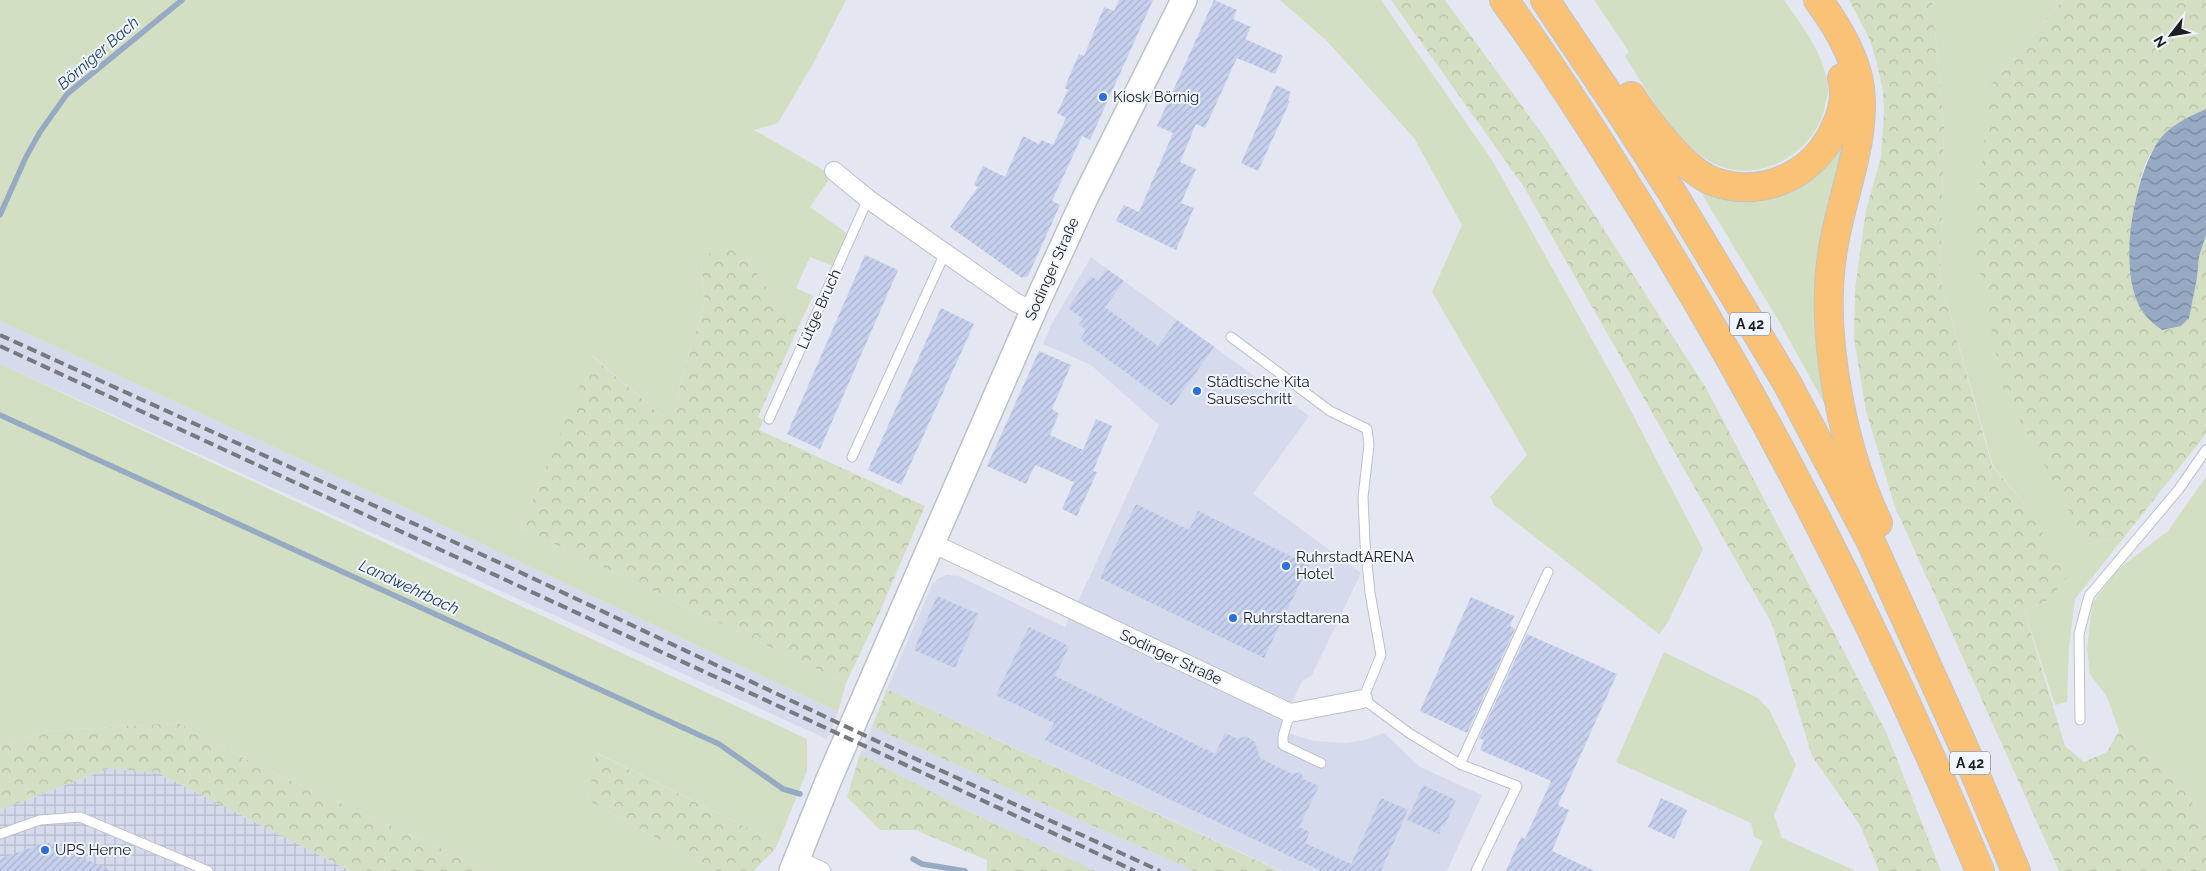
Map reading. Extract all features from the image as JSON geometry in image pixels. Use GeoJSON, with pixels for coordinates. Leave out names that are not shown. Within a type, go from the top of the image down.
{"type":"FeatureCollection","features":[{"type":"Feature","properties":{"kind":"highway","name":"A 42"},"geometry":{"type":"LineString","coordinates":[[1504,0],[1606,153],[1707,316],[1758,408],[1866,616],[1925,743],[1980,871]]}},
{"type":"Feature","properties":{"kind":"highway"},"geometry":{"type":"LineString","coordinates":[[1548,4],[1596,46],[1642,113],[1662,138],[1688,164],[1713,182],[1741,188],[1766,186],[1792,176],[1814,161],[1830,140],[1842,113],[1844,86],[1834,50],[1805,0]]}},
{"type":"Feature","properties":{"kind":"highway"},"geometry":{"type":"LineString","coordinates":[[1818,0],[1847,46],[1858,78],[1861,115],[1832,256],[1829,310],[1832,366],[1843,418],[1858,471],[1875,517],[1918,608],[1922,655]]}},
{"type":"Feature","properties":{"kind":"highway","name":"A 42"},"geometry":{"type":"LineString","coordinates":[[1548,4],[1670,189],[1787,383],[1870,542],[1922,655],[2016,871]]}},
{"type":"Feature","properties":{"kind":"street","name":"Sodinger Straße"},"geometry":{"type":"LineString","coordinates":[[795,866],[829,779],[1033,311],[1084,200],[1184,0]]}},
{"type":"Feature","properties":{"kind":"street"},"geometry":{"type":"LineString","coordinates":[[834,171],[868,199],[1015,302],[1033,311]]}},
{"type":"Feature","properties":{"kind":"street","name":"Sodinger Straße"},"geometry":{"type":"LineString","coordinates":[[932,543],[1290,713]]}},
{"type":"Feature","properties":{"kind":"street"},"geometry":{"type":"LineString","coordinates":[[1290,713],[1363,699]]}},
{"type":"Feature","properties":{"kind":"street"},"geometry":{"type":"LineString","coordinates":[[795,866],[821,871]]}},
{"type":"Feature","properties":{"kind":"lane","name":"Lütge Bruch"},"geometry":{"type":"LineString","coordinates":[[769,418],[868,199]]}},
{"type":"Feature","properties":{"kind":"lane"},"geometry":{"type":"LineString","coordinates":[[852,457],[945,253]]}},
{"type":"Feature","properties":{"kind":"lane"},"geometry":{"type":"LineString","coordinates":[[1232,337],[1330,411],[1367,429],[1369,445],[1363,497],[1365,542],[1370,593],[1381,655],[1363,699],[1409,733],[1460,764],[1517,786],[1476,871]]}},
{"type":"Feature","properties":{"kind":"lane"},"geometry":{"type":"LineString","coordinates":[[2080,720],[2079,634],[2089,596],[2179,489],[2206,450]]}},
{"type":"Feature","properties":{"kind":"lane"},"geometry":{"type":"LineString","coordinates":[[1460,764],[1548,572]]}},
{"type":"Feature","properties":{"kind":"lane"},"geometry":{"type":"LineString","coordinates":[[1290,713],[1283,736],[1283,745],[1321,763]]}},
{"type":"Feature","properties":{"kind":"lane"},"geometry":{"type":"LineString","coordinates":[[0,834],[40,820],[80,817],[208,871]]}},
{"type":"Feature","properties":{"kind":"shaded area"},"geometry":{"type":"Polygon","coordinates":[[[1091,257],[1309,416],[1253,494],[1361,573],[1312,675],[1302,681],[1279,730],[1314,741],[1346,743],[1364,740],[1384,733],[1420,767],[1482,795],[1447,871],[1282,871],[887,689],[932,585],[937,579],[947,575],[958,576],[1065,627],[1089,578],[1159,425],[1091,365],[1043,344],[1051,325],[1091,257]]]}},
{"type":"Feature","properties":{"kind":"shaded area"},"geometry":{"type":"Polygon","coordinates":[[[0,321],[408,509],[838,712],[827,739],[0,364],[0,321]]]}},
{"type":"Feature","properties":{"kind":"shaded area"},"geometry":{"type":"Polygon","coordinates":[[[872,727],[1194,871],[1096,871],[966,810],[860,754],[872,727]]]}},
{"type":"Feature","properties":{"kind":"shaded area"},"geometry":{"type":"Polygon","coordinates":[[[110,768],[158,773],[351,871],[0,871],[0,810],[110,768]]]}},
{"type":"Feature","properties":{"kind":"green space"},"geometry":{"type":"Polygon","coordinates":[[[0,0],[846,0],[814,62],[778,123],[754,130],[832,175],[810,207],[848,234],[833,266],[810,257],[796,288],[813,296],[798,328],[771,294],[748,260],[701,261],[705,303],[681,380],[678,401],[662,416],[593,356],[521,528],[846,683],[838,712],[408,509],[0,321],[0,0]]]}},
{"type":"Feature","properties":{"kind":"green space"},"geometry":{"type":"Polygon","coordinates":[[[1280,0],[1381,0],[1492,160],[1619,388],[1703,549],[1667,624],[1659,634],[1494,505],[1490,497],[1527,455],[1432,292],[1462,225],[1414,138],[1327,41],[1280,0]]]}},
{"type":"Feature","properties":{"kind":"green space"},"geometry":{"type":"Polygon","coordinates":[[[1391,0],[1445,0],[1545,138],[1706,388],[1886,732],[1941,871],[1879,871],[1860,825],[1812,756],[1772,624],[1524,187],[1391,0]]]}},
{"type":"Feature","properties":{"kind":"green space"},"geometry":{"type":"Polygon","coordinates":[[[1594,0],[1784,0],[1812,41],[1826,75],[1828,92],[1825,106],[1819,123],[1810,139],[1797,151],[1781,161],[1764,168],[1746,171],[1728,169],[1711,162],[1684,141],[1662,114],[1625,56],[1629,52],[1594,0]]]}},
{"type":"Feature","properties":{"kind":"green space"},"geometry":{"type":"Polygon","coordinates":[[[1849,0],[1932,0],[1944,128],[1940,278],[1992,466],[2029,509],[2068,576],[2047,601],[2024,610],[2065,746],[2084,762],[2107,752],[2119,731],[2178,781],[2206,823],[2206,871],[2059,871],[1895,507],[1866,411],[1854,338],[1855,289],[1866,210],[1881,157],[1884,112],[1883,91],[1870,40],[1849,0]]]}},
{"type":"Feature","properties":{"kind":"green space"},"geometry":{"type":"Polygon","coordinates":[[[1932,0],[2063,0],[1990,86],[2087,544],[2125,536],[2075,599],[2069,647],[2067,702],[2055,705],[2024,610],[2047,601],[2029,509],[1993,466],[1940,278],[1944,128],[1932,0]]]}},
{"type":"Feature","properties":{"kind":"green space"},"geometry":{"type":"Polygon","coordinates":[[[2063,0],[2206,0],[2206,109],[2187,118],[2164,135],[2144,167],[2135,200],[2129,266],[2181,326],[2189,318],[2199,257],[2206,235],[2206,434],[2125,536],[2087,544],[2003,389],[1974,240],[1990,86],[2063,0]]]}},
{"type":"Feature","properties":{"kind":"green space"},"geometry":{"type":"Polygon","coordinates":[[[1846,122],[1835,423],[1780,323],[1694,181],[1745,193],[1846,122]]]}},
{"type":"Feature","properties":{"kind":"green space"},"geometry":{"type":"Polygon","coordinates":[[[721,244],[748,260],[771,294],[798,328],[758,417],[764,420],[759,430],[925,506],[878,616],[846,683],[521,528],[592,356],[662,416],[678,401],[681,380],[705,303],[701,261],[721,244]]]}},
{"type":"Feature","properties":{"kind":"green space"},"geometry":{"type":"Polygon","coordinates":[[[0,364],[807,739],[807,771],[778,843],[597,753],[588,800],[716,871],[491,871],[260,767],[178,723],[48,731],[0,747],[0,364]]]}},
{"type":"Feature","properties":{"kind":"green space"},"geometry":{"type":"Polygon","coordinates":[[[2206,477],[2206,823],[2178,781],[2119,731],[2107,697],[2090,674],[2087,649],[2092,604],[2117,570],[2168,531],[2206,477]]]}},
{"type":"Feature","properties":{"kind":"green space"},"geometry":{"type":"Polygon","coordinates":[[[1664,652],[1758,698],[1770,711],[1796,765],[1774,815],[1782,838],[1856,871],[1749,871],[1763,841],[1754,837],[1751,823],[1616,762],[1664,652]]]}},
{"type":"Feature","properties":{"kind":"green space"},"geometry":{"type":"Polygon","coordinates":[[[887,689],[1280,871],[1194,871],[872,727],[887,689]]]}},
{"type":"Feature","properties":{"kind":"green space"},"geometry":{"type":"Polygon","coordinates":[[[178,723],[260,767],[491,871],[351,871],[158,773],[110,768],[0,810],[0,747],[48,731],[178,723]]]}},
{"type":"Feature","properties":{"kind":"green space"},"geometry":{"type":"Polygon","coordinates":[[[596,753],[778,843],[776,847],[754,871],[716,871],[588,800],[596,753]]]}},
{"type":"Feature","properties":{"kind":"green space"},"geometry":{"type":"Polygon","coordinates":[[[860,754],[966,810],[1096,871],[987,871],[987,860],[915,830],[880,830],[847,797],[860,754]]]}},
{"type":"Feature","properties":{"kind":"water"},"geometry":{"type":"Polygon","coordinates":[[[2206,109],[2206,235],[2199,257],[2189,318],[2181,326],[2162,330],[2145,315],[2136,298],[2131,278],[2129,254],[2135,205],[2148,160],[2157,143],[2173,127],[2206,109]]]}},
{"type":"Feature","properties":{"kind":"building"},"geometry":{"type":"Polygon","coordinates":[[[1119,0],[1153,0],[1090,140],[1082,136],[1052,201],[1060,205],[1028,276],[1022,278],[950,227],[978,187],[974,185],[983,166],[1005,177],[1023,136],[1039,144],[1041,140],[1053,145],[1066,118],[1057,113],[1068,90],[1065,88],[1079,54],[1084,56],[1104,7],[1114,11],[1119,0]]]}},
{"type":"Feature","properties":{"kind":"building"},"geometry":{"type":"Polygon","coordinates":[[[1214,0],[1237,10],[1233,19],[1251,27],[1245,39],[1283,56],[1275,74],[1237,58],[1205,128],[1196,124],[1180,162],[1196,169],[1181,203],[1194,208],[1176,250],[1116,221],[1124,205],[1139,212],[1173,133],[1157,126],[1214,0]]]}},
{"type":"Feature","properties":{"kind":"building"},"geometry":{"type":"Polygon","coordinates":[[[1276,85],[1291,92],[1288,100],[1290,101],[1258,171],[1241,163],[1276,85]]]}},
{"type":"Feature","properties":{"kind":"building"},"geometry":{"type":"Polygon","coordinates":[[[865,255],[898,270],[820,449],[787,434],[865,255]]]}},
{"type":"Feature","properties":{"kind":"building"},"geometry":{"type":"Polygon","coordinates":[[[1107,269],[1124,281],[1105,307],[1158,346],[1177,320],[1214,347],[1172,406],[1080,339],[1086,330],[1079,324],[1083,319],[1068,308],[1091,276],[1098,281],[1107,269]]]}},
{"type":"Feature","properties":{"kind":"building"},"geometry":{"type":"Polygon","coordinates":[[[941,308],[974,324],[901,485],[868,470],[941,308]]]}},
{"type":"Feature","properties":{"kind":"building"},"geometry":{"type":"Polygon","coordinates":[[[1039,351],[1071,365],[1052,409],[1059,414],[1050,435],[1083,450],[1096,419],[1112,426],[1093,471],[1097,472],[1077,516],[1062,509],[1074,482],[1035,465],[1026,484],[987,466],[1039,351]]]}},
{"type":"Feature","properties":{"kind":"building","name":"Ruhrstadtarena"},"geometry":{"type":"Polygon","coordinates":[[[1136,504],[1189,530],[1198,511],[1309,565],[1264,658],[1100,578],[1136,504]]]}},
{"type":"Feature","properties":{"kind":"building"},"geometry":{"type":"Polygon","coordinates":[[[937,596],[978,614],[955,668],[914,650],[937,596]]]}},
{"type":"Feature","properties":{"kind":"building"},"geometry":{"type":"Polygon","coordinates":[[[1471,597],[1514,616],[1510,626],[1515,629],[1467,733],[1420,711],[1471,597]]]}},
{"type":"Feature","properties":{"kind":"building"},"geometry":{"type":"Polygon","coordinates":[[[1029,627],[1069,646],[1055,676],[1215,754],[1225,733],[1238,739],[1246,736],[1255,742],[1260,758],[1292,774],[1301,772],[1303,779],[1319,786],[1299,827],[1310,832],[1305,843],[1351,864],[1381,798],[1408,810],[1381,871],[1321,871],[1045,740],[1054,723],[996,695],[1029,627]]]}},
{"type":"Feature","properties":{"kind":"building"},"geometry":{"type":"Polygon","coordinates":[[[1527,634],[1617,674],[1558,805],[1569,810],[1552,851],[1595,871],[1506,871],[1521,837],[1525,839],[1551,781],[1480,750],[1484,740],[1479,738],[1527,634]]]}},
{"type":"Feature","properties":{"kind":"building"},"geometry":{"type":"Polygon","coordinates":[[[1423,785],[1456,800],[1439,834],[1407,820],[1423,785]]]}},
{"type":"Feature","properties":{"kind":"building"},"geometry":{"type":"Polygon","coordinates":[[[1661,798],[1687,810],[1674,839],[1648,827],[1661,798]]]}},
{"type":"Feature","properties":{"kind":"building","name":"UPS Herne"},"geometry":{"type":"Polygon","coordinates":[[[47,842],[112,871],[0,871],[0,859],[47,842]]]}},
{"type":"Feature","properties":{"kind":"waterway","name":"Börniger Bach"},"geometry":{"type":"LineString","coordinates":[[0,215],[26,157],[40,132],[67,94],[182,0]]}},
{"type":"Feature","properties":{"kind":"waterway","name":"Landwehrbach"},"geometry":{"type":"LineString","coordinates":[[0,415],[719,744],[783,789],[800,794]]}},
{"type":"Feature","properties":{"kind":"waterway","name":"Landwehrbach"},"geometry":{"type":"LineString","coordinates":[[913,859],[922,864],[965,871]]}},
{"type":"Feature","properties":{"kind":"railway"},"geometry":{"type":"LineString","coordinates":[[0,335],[509,567],[868,737],[1160,871]]}},
{"type":"Feature","properties":{"kind":"railway"},"geometry":{"type":"LineString","coordinates":[[0,346],[1135,871]]}},
{"type":"Feature","properties":{"kind":"place","name":"Kiosk Börnig"},"geometry":{"type":"Point","coordinates":[1103,97]}},
{"type":"Feature","properties":{"kind":"place","name":"Städtische Kita Sauseschritt"},"geometry":{"type":"Point","coordinates":[1197,391]}},
{"type":"Feature","properties":{"kind":"place","name":"RuhrstadtARENA Hotel"},"geometry":{"type":"Point","coordinates":[1286,566]}},
{"type":"Feature","properties":{"kind":"place","name":"Ruhrstadtarena"},"geometry":{"type":"Point","coordinates":[1233,618]}},
{"type":"Feature","properties":{"kind":"place","name":"UPS Herne"},"geometry":{"type":"Point","coordinates":[45,850]}}]}
